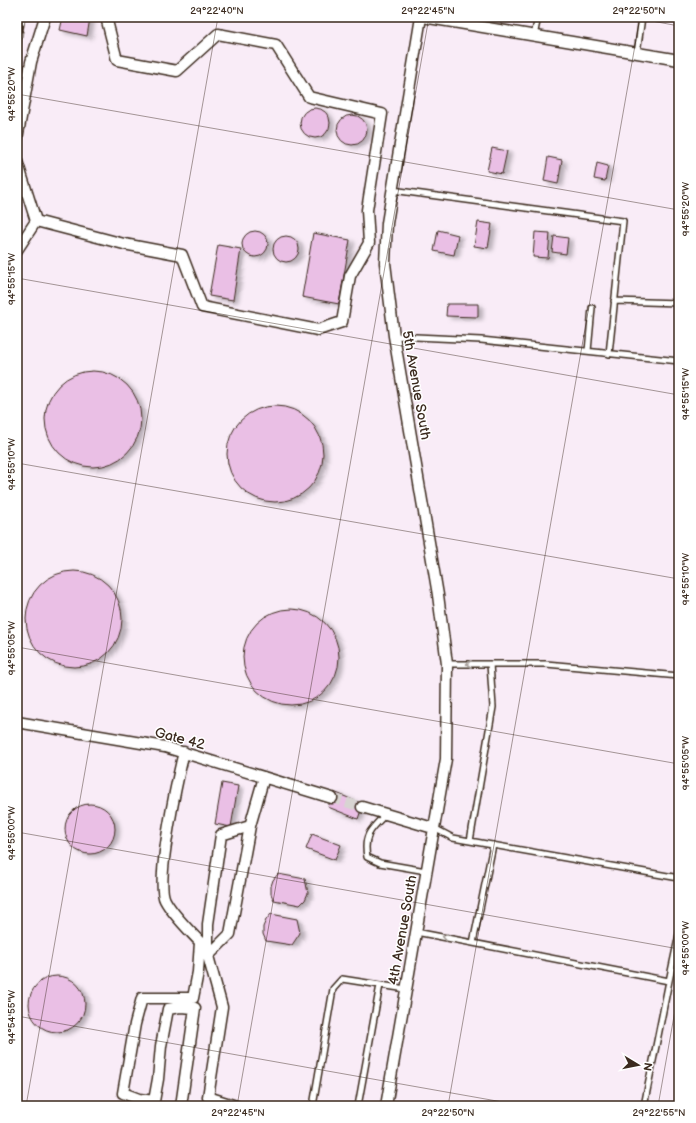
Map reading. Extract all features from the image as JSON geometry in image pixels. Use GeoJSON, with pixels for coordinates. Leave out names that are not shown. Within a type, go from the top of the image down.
{"type":"FeatureCollection","features":[{"type":"Feature","properties":{"kind":"street"},"geometry":{"type":"LineString","coordinates":[[17,139],[31,62],[45,17]]}},
{"type":"Feature","properties":{"kind":"street"},"geometry":{"type":"LineString","coordinates":[[36,221],[124,244],[182,255],[202,307],[318,330],[342,322],[350,276],[369,243],[367,210],[382,114],[309,97],[276,45],[218,34],[177,71],[118,60],[106,17]]}},
{"type":"Feature","properties":{"kind":"street"},"geometry":{"type":"LineString","coordinates":[[422,17],[679,60]]}},
{"type":"Feature","properties":{"kind":"street","name":"5th Avenue South"},"geometry":{"type":"LineString","coordinates":[[422,17],[387,223],[385,263],[394,336],[438,595],[447,664],[446,759]]}},
{"type":"Feature","properties":{"kind":"street"},"geometry":{"type":"LineString","coordinates":[[17,161],[36,221]]}},
{"type":"Feature","properties":{"kind":"street"},"geometry":{"type":"LineString","coordinates":[[17,250],[36,221]]}},
{"type":"Feature","properties":{"kind":"street","name":"Gate 42"},"geometry":{"type":"LineString","coordinates":[[17,722],[165,747],[332,798]]}},
{"type":"Feature","properties":{"kind":"street"},"geometry":{"type":"LineString","coordinates":[[181,1106],[195,1008],[180,1007],[168,1009],[161,1046],[158,1080],[154,1101],[139,1099],[123,1093],[132,1038],[142,998],[193,998],[198,972],[200,942],[185,927],[164,899],[163,863],[178,776],[184,752]]}},
{"type":"Feature","properties":{"kind":"street","name":"4th Avenue South"},"geometry":{"type":"LineString","coordinates":[[386,1106],[446,759]]}},
{"type":"Feature","properties":{"kind":"street"},"geometry":{"type":"LineString","coordinates":[[208,956],[230,934],[250,826],[264,777]]}},
{"type":"Feature","properties":{"kind":"street"},"geometry":{"type":"LineString","coordinates":[[362,807],[433,828]]}},
{"type":"Feature","properties":{"kind":"street"},"geometry":{"type":"LineString","coordinates":[[236,1106],[208,1098],[222,1007],[208,956],[208,924],[221,835],[250,826]]}},
{"type":"Feature","properties":{"kind":"lane"},"geometry":{"type":"LineString","coordinates":[[534,36],[538,17]]}},
{"type":"Feature","properties":{"kind":"lane"},"geometry":{"type":"LineString","coordinates":[[637,53],[642,17]]}},
{"type":"Feature","properties":{"kind":"lane"},"geometry":{"type":"LineString","coordinates":[[392,190],[623,221],[609,354]]}},
{"type":"Feature","properties":{"kind":"lane"},"geometry":{"type":"LineString","coordinates":[[614,301],[679,303]]}},
{"type":"Feature","properties":{"kind":"lane"},"geometry":{"type":"LineString","coordinates":[[588,351],[592,308]]}},
{"type":"Feature","properties":{"kind":"lane"},"geometry":{"type":"LineString","coordinates":[[394,336],[482,340],[679,361]]}},
{"type":"Feature","properties":{"kind":"lane"},"geometry":{"type":"LineString","coordinates":[[447,664],[546,664],[679,676]]}},
{"type":"Feature","properties":{"kind":"lane"},"geometry":{"type":"LineString","coordinates":[[470,841],[493,707],[490,664]]}},
{"type":"Feature","properties":{"kind":"lane"},"geometry":{"type":"LineString","coordinates":[[386,814],[371,829],[365,843],[367,857],[380,863],[426,871]]}},
{"type":"Feature","properties":{"kind":"lane"},"geometry":{"type":"LineString","coordinates":[[433,828],[453,838],[679,878]]}},
{"type":"Feature","properties":{"kind":"lane"},"geometry":{"type":"LineString","coordinates":[[473,943],[493,845]]}},
{"type":"Feature","properties":{"kind":"lane"},"geometry":{"type":"LineString","coordinates":[[416,932],[669,981]]}},
{"type":"Feature","properties":{"kind":"lane"},"geometry":{"type":"LineString","coordinates":[[644,1106],[679,934]]}},
{"type":"Feature","properties":{"kind":"lane"},"geometry":{"type":"LineString","coordinates":[[313,1106],[333,989],[342,979],[406,988]]}},
{"type":"Feature","properties":{"kind":"lane"},"geometry":{"type":"LineString","coordinates":[[358,1106],[380,985]]}},
{"type":"Feature","properties":{"kind":"shaded area"},"geometry":{"type":"Polygon","coordinates":[[[17,17],[679,17],[679,1106],[17,1106],[17,17]]]}},
{"type":"Feature","properties":{"kind":"building"},"geometry":{"type":"Polygon","coordinates":[[[63,17],[90,18],[87,36],[60,30],[63,17]]]}},
{"type":"Feature","properties":{"kind":"building"},"geometry":{"type":"Polygon","coordinates":[[[315,108],[326,112],[330,123],[326,134],[315,138],[304,134],[300,123],[304,112],[315,108]]]}},
{"type":"Feature","properties":{"kind":"building"},"geometry":{"type":"Polygon","coordinates":[[[352,115],[363,119],[367,130],[363,141],[352,145],[341,141],[337,130],[341,119],[352,115]]]}},
{"type":"Feature","properties":{"kind":"building"},"geometry":{"type":"Polygon","coordinates":[[[492,148],[507,151],[502,174],[487,171],[492,148]]]}},
{"type":"Feature","properties":{"kind":"building"},"geometry":{"type":"Polygon","coordinates":[[[548,157],[562,160],[558,184],[544,181],[548,157]]]}},
{"type":"Feature","properties":{"kind":"building"},"geometry":{"type":"Polygon","coordinates":[[[597,163],[608,166],[605,181],[594,179],[597,163]]]}},
{"type":"Feature","properties":{"kind":"building"},"geometry":{"type":"Polygon","coordinates":[[[478,222],[492,224],[488,248],[474,246],[478,222]]]}},
{"type":"Feature","properties":{"kind":"building"},"geometry":{"type":"Polygon","coordinates":[[[438,230],[458,235],[454,255],[434,251],[438,230]]]}},
{"type":"Feature","properties":{"kind":"building"},"geometry":{"type":"Polygon","coordinates":[[[255,231],[264,235],[268,244],[264,253],[255,257],[246,253],[242,244],[246,235],[255,231]]]}},
{"type":"Feature","properties":{"kind":"building"},"geometry":{"type":"Polygon","coordinates":[[[535,232],[550,233],[548,258],[533,257],[535,232]]]}},
{"type":"Feature","properties":{"kind":"building"},"geometry":{"type":"Polygon","coordinates":[[[313,233],[350,240],[339,304],[302,297],[313,233]]]}},
{"type":"Feature","properties":{"kind":"building"},"geometry":{"type":"Polygon","coordinates":[[[286,236],[295,240],[299,249],[295,258],[286,262],[277,258],[273,249],[277,240],[286,236]]]}},
{"type":"Feature","properties":{"kind":"building"},"geometry":{"type":"Polygon","coordinates":[[[554,236],[568,238],[566,254],[552,252],[554,236]]]}},
{"type":"Feature","properties":{"kind":"building"},"geometry":{"type":"Polygon","coordinates":[[[218,245],[241,249],[233,300],[209,296],[218,245]]]}},
{"type":"Feature","properties":{"kind":"building"},"geometry":{"type":"Polygon","coordinates":[[[447,304],[478,304],[478,317],[446,316],[447,304]]]}},
{"type":"Feature","properties":{"kind":"building"},"geometry":{"type":"Polygon","coordinates":[[[93,371],[111,375],[120,379],[127,385],[133,392],[137,401],[141,419],[137,437],[133,446],[127,453],[120,459],[111,463],[93,467],[75,463],[66,459],[59,453],[53,446],[49,437],[45,419],[49,401],[53,392],[59,385],[66,379],[75,375],[93,371]]]}},
{"type":"Feature","properties":{"kind":"building"},"geometry":{"type":"Polygon","coordinates":[[[275,406],[293,410],[302,414],[309,420],[315,427],[319,436],[323,454],[319,472],[315,481],[309,488],[302,494],[293,498],[275,502],[257,498],[248,494],[241,488],[235,481],[231,472],[227,454],[231,436],[235,427],[241,420],[248,414],[257,410],[275,406]]]}},
{"type":"Feature","properties":{"kind":"building"},"geometry":{"type":"Polygon","coordinates":[[[74,571],[92,575],[101,579],[108,585],[114,592],[118,601],[122,619],[118,637],[114,646],[108,653],[101,659],[92,663],[74,667],[56,663],[47,659],[40,653],[34,646],[30,637],[26,619],[30,601],[34,592],[40,585],[47,579],[56,575],[74,571]]]}},
{"type":"Feature","properties":{"kind":"building"},"geometry":{"type":"Polygon","coordinates":[[[291,609],[309,613],[318,617],[325,623],[331,630],[335,639],[339,657],[335,675],[331,684],[325,691],[318,697],[309,701],[291,705],[273,701],[264,697],[257,691],[251,684],[247,675],[243,657],[247,639],[251,630],[257,623],[264,617],[273,613],[291,609]]]}},
{"type":"Feature","properties":{"kind":"building"},"geometry":{"type":"Polygon","coordinates":[[[222,783],[238,786],[231,827],[215,824],[222,783]]]}},
{"type":"Feature","properties":{"kind":"building"},"geometry":{"type":"Polygon","coordinates":[[[334,792],[363,804],[358,819],[328,807],[334,792]]]}},
{"type":"Feature","properties":{"kind":"building"},"geometry":{"type":"Polygon","coordinates":[[[90,804],[100,806],[108,811],[113,819],[115,829],[113,839],[108,847],[100,852],[90,854],[80,852],[72,847],[67,839],[65,829],[67,819],[72,811],[80,806],[90,804]]]}},
{"type":"Feature","properties":{"kind":"building"},"geometry":{"type":"Polygon","coordinates":[[[312,834],[341,845],[335,860],[306,849],[312,834]]]}},
{"type":"Feature","properties":{"kind":"building"},"geometry":{"type":"Polygon","coordinates":[[[278,874],[305,879],[308,893],[305,900],[300,905],[274,900],[271,894],[271,886],[273,880],[278,874]]]}},
{"type":"Feature","properties":{"kind":"building"},"geometry":{"type":"Polygon","coordinates":[[[271,914],[297,919],[300,933],[292,945],[266,941],[263,934],[263,927],[271,914]]]}},
{"type":"Feature","properties":{"kind":"building"},"geometry":{"type":"Polygon","coordinates":[[[57,976],[68,978],[77,984],[83,993],[85,1004],[83,1015],[77,1024],[68,1030],[57,1032],[46,1030],[37,1024],[31,1015],[29,1004],[31,993],[37,984],[46,978],[57,976]]]}},
{"type":"Feature","properties":{"kind":"tunnel"},"geometry":{"type":"LineString","coordinates":[[332,798],[362,807]]}},
{"type":"Feature","properties":{"kind":"railway"},"geometry":{"type":"LineString","coordinates":[[17,56],[24,17]]}}]}
